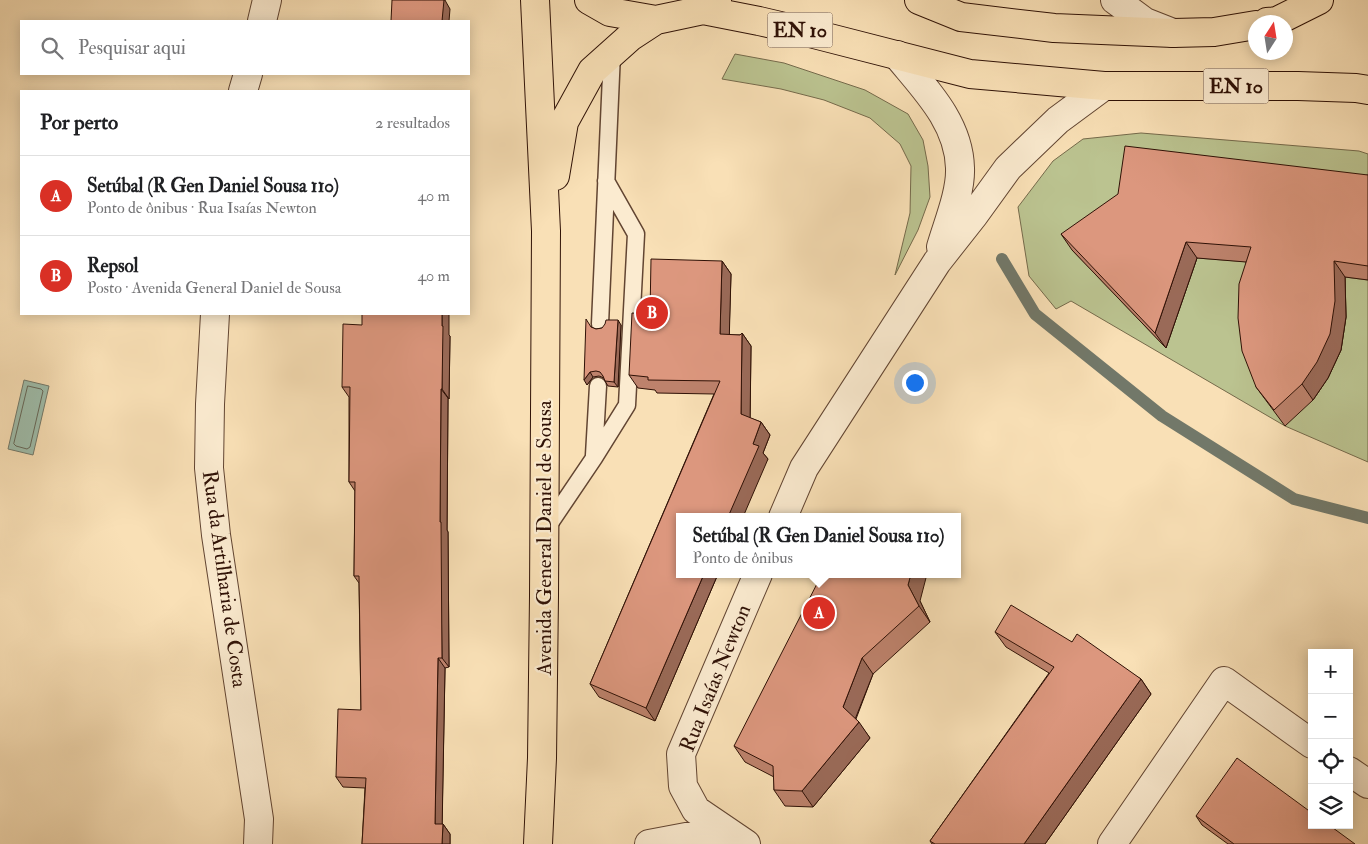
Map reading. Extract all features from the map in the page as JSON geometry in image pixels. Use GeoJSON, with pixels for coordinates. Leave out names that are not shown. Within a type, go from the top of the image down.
{"type":"FeatureCollection","features":[{"type":"Feature","properties":{"kind":"main road"},"geometry":{"type":"LineString","coordinates":[[535,0],[546,231]]}},
{"type":"Feature","properties":{"kind":"main road","name":"EN 10"},"geometry":{"type":"LineString","coordinates":[[589,0],[610,12],[656,20],[711,5],[759,21],[970,74],[1104,86],[1298,86],[1368,90]]}},
{"type":"Feature","properties":{"kind":"main road"},"geometry":{"type":"LineString","coordinates":[[919,0],[961,17],[1054,28],[1173,33],[1214,32],[1248,26]]}},
{"type":"Feature","properties":{"kind":"main road"},"geometry":{"type":"LineString","coordinates":[[1289,15],[1319,0]]}},
{"type":"Feature","properties":{"kind":"main road"},"geometry":{"type":"LineString","coordinates":[[546,231],[564,122],[592,71],[630,37],[656,20]]}},
{"type":"Feature","properties":{"kind":"main road","name":"Avenida General Daniel de Sousa"},"geometry":{"type":"LineString","coordinates":[[538,844],[542,758],[546,231]]}},
{"type":"Feature","properties":{"kind":"street"},"geometry":{"type":"LineString","coordinates":[[262,20],[267,0]]}},
{"type":"Feature","properties":{"kind":"street"},"geometry":{"type":"LineString","coordinates":[[1115,0],[1145,22],[1173,33]]}},
{"type":"Feature","properties":{"kind":"street"},"geometry":{"type":"LineString","coordinates":[[897,55],[939,107],[956,140],[960,168],[956,197],[937,262]]}},
{"type":"Feature","properties":{"kind":"street"},"geometry":{"type":"LineString","coordinates":[[243,90],[248,75]]}},
{"type":"Feature","properties":{"kind":"street"},"geometry":{"type":"LineString","coordinates":[[785,513],[804,468],[937,262],[1008,168],[1058,120],[1104,86]]}},
{"type":"Feature","properties":{"kind":"street","name":"Rua da Artilharia de Costa"},"geometry":{"type":"LineString","coordinates":[[215,315],[209,468],[218,545],[259,819],[258,844]]}},
{"type":"Feature","properties":{"kind":"street","name":"Rua Isaías Newton"},"geometry":{"type":"LineString","coordinates":[[743,842],[696,810],[683,786],[681,754],[756,578]]}},
{"type":"Feature","properties":{"kind":"street"},"geometry":{"type":"LineString","coordinates":[[1112,844],[1224,681],[1308,741]]}},
{"type":"Feature","properties":{"kind":"street"},"geometry":{"type":"LineString","coordinates":[[1353,774],[1368,784]]}},
{"type":"Feature","properties":{"kind":"street"},"geometry":{"type":"LineString","coordinates":[[649,844],[702,834],[743,842]]}},
{"type":"Feature","properties":{"kind":"lane"},"geometry":{"type":"LineString","coordinates":[[600,324],[612,53]]}},
{"type":"Feature","properties":{"kind":"lane"},"geometry":{"type":"LineString","coordinates":[[544,531],[594,458],[627,405],[636,234],[606,181]]}},
{"type":"Feature","properties":{"kind":"lane"},"geometry":{"type":"LineString","coordinates":[[594,458],[598,386]]}},
{"type":"Feature","properties":{"kind":"green space"},"geometry":{"type":"Polygon","coordinates":[[[735,54],[784,63],[865,90],[908,114],[923,140],[928,166],[930,197],[918,230],[895,275],[910,213],[911,166],[900,144],[870,118],[824,100],[781,89],[722,79],[735,54]]]}},
{"type":"Feature","properties":{"kind":"green space"},"geometry":{"type":"Polygon","coordinates":[[[1141,133],[1359,151],[1368,154],[1368,189],[1129,210],[1072,250],[1166,348],[1197,258],[1262,263],[1313,400],[1328,378],[1341,350],[1346,317],[1345,277],[1368,280],[1368,462],[1285,426],[1071,301],[1056,309],[1029,276],[1018,207],[1053,161],[1083,139],[1141,133]]]}},
{"type":"Feature","properties":{"kind":"water"},"geometry":{"type":"Polygon","coordinates":[[[24,380],[49,386],[33,455],[8,449],[24,380]]]}},
{"type":"Feature","properties":{"kind":"building"},"geometry":{"type":"Polygon","coordinates":[[[392,0],[444,0],[442,20],[391,20],[392,0]]]}},
{"type":"Feature","properties":{"kind":"building"},"geometry":{"type":"Polygon","coordinates":[[[1125,146],[1368,175],[1368,266],[1334,261],[1335,301],[1330,334],[1317,362],[1302,384],[1274,410],[1256,387],[1242,351],[1238,318],[1239,284],[1251,247],[1186,242],[1155,333],[1061,234],[1118,194],[1125,146]]]}},
{"type":"Feature","properties":{"kind":"building"},"geometry":{"type":"Polygon","coordinates":[[[651,259],[722,261],[720,334],[740,335],[742,333],[741,414],[761,422],[753,444],[759,446],[730,513],[676,513],[676,578],[702,578],[646,708],[590,684],[720,381],[648,380],[648,377],[629,375],[632,313],[650,314],[651,259]]]}},
{"type":"Feature","properties":{"kind":"building"},"geometry":{"type":"Polygon","coordinates":[[[362,315],[442,315],[440,522],[442,658],[438,658],[435,824],[443,824],[442,844],[362,844],[366,778],[336,777],[338,709],[361,710],[359,576],[354,576],[355,482],[349,482],[350,387],[342,387],[343,324],[362,325],[362,315]]]}},
{"type":"Feature","properties":{"kind":"building"},"geometry":{"type":"Polygon","coordinates":[[[586,319],[591,327],[596,329],[602,328],[606,320],[618,320],[614,382],[605,381],[600,372],[596,371],[590,372],[584,380],[586,319]]]}},
{"type":"Feature","properties":{"kind":"building"},"geometry":{"type":"Polygon","coordinates":[[[820,578],[910,578],[908,585],[919,606],[862,658],[843,707],[859,722],[802,791],[774,790],[773,766],[734,746],[820,578]]]}},
{"type":"Feature","properties":{"kind":"building"},"geometry":{"type":"Polygon","coordinates":[[[1011,605],[1072,642],[1077,634],[1141,679],[1024,844],[935,844],[930,841],[1054,667],[995,632],[1011,605]]]}},
{"type":"Feature","properties":{"kind":"building"},"geometry":{"type":"Polygon","coordinates":[[[1237,758],[1308,810],[1308,829],[1334,829],[1355,844],[1234,844],[1196,816],[1237,758]]]}},
{"type":"Feature","properties":{"kind":"waterway"},"geometry":{"type":"LineString","coordinates":[[1002,259],[1035,314],[1162,416],[1294,499],[1368,518]]}},
{"type":"Feature","properties":{"kind":"place","name":"Repsol"},"geometry":{"type":"Point","coordinates":[652,313]}},
{"type":"Feature","properties":{"kind":"place","name":"Setúbal (R Gen Daniel Sousa 110)"},"geometry":{"type":"Point","coordinates":[819,613]}}]}
